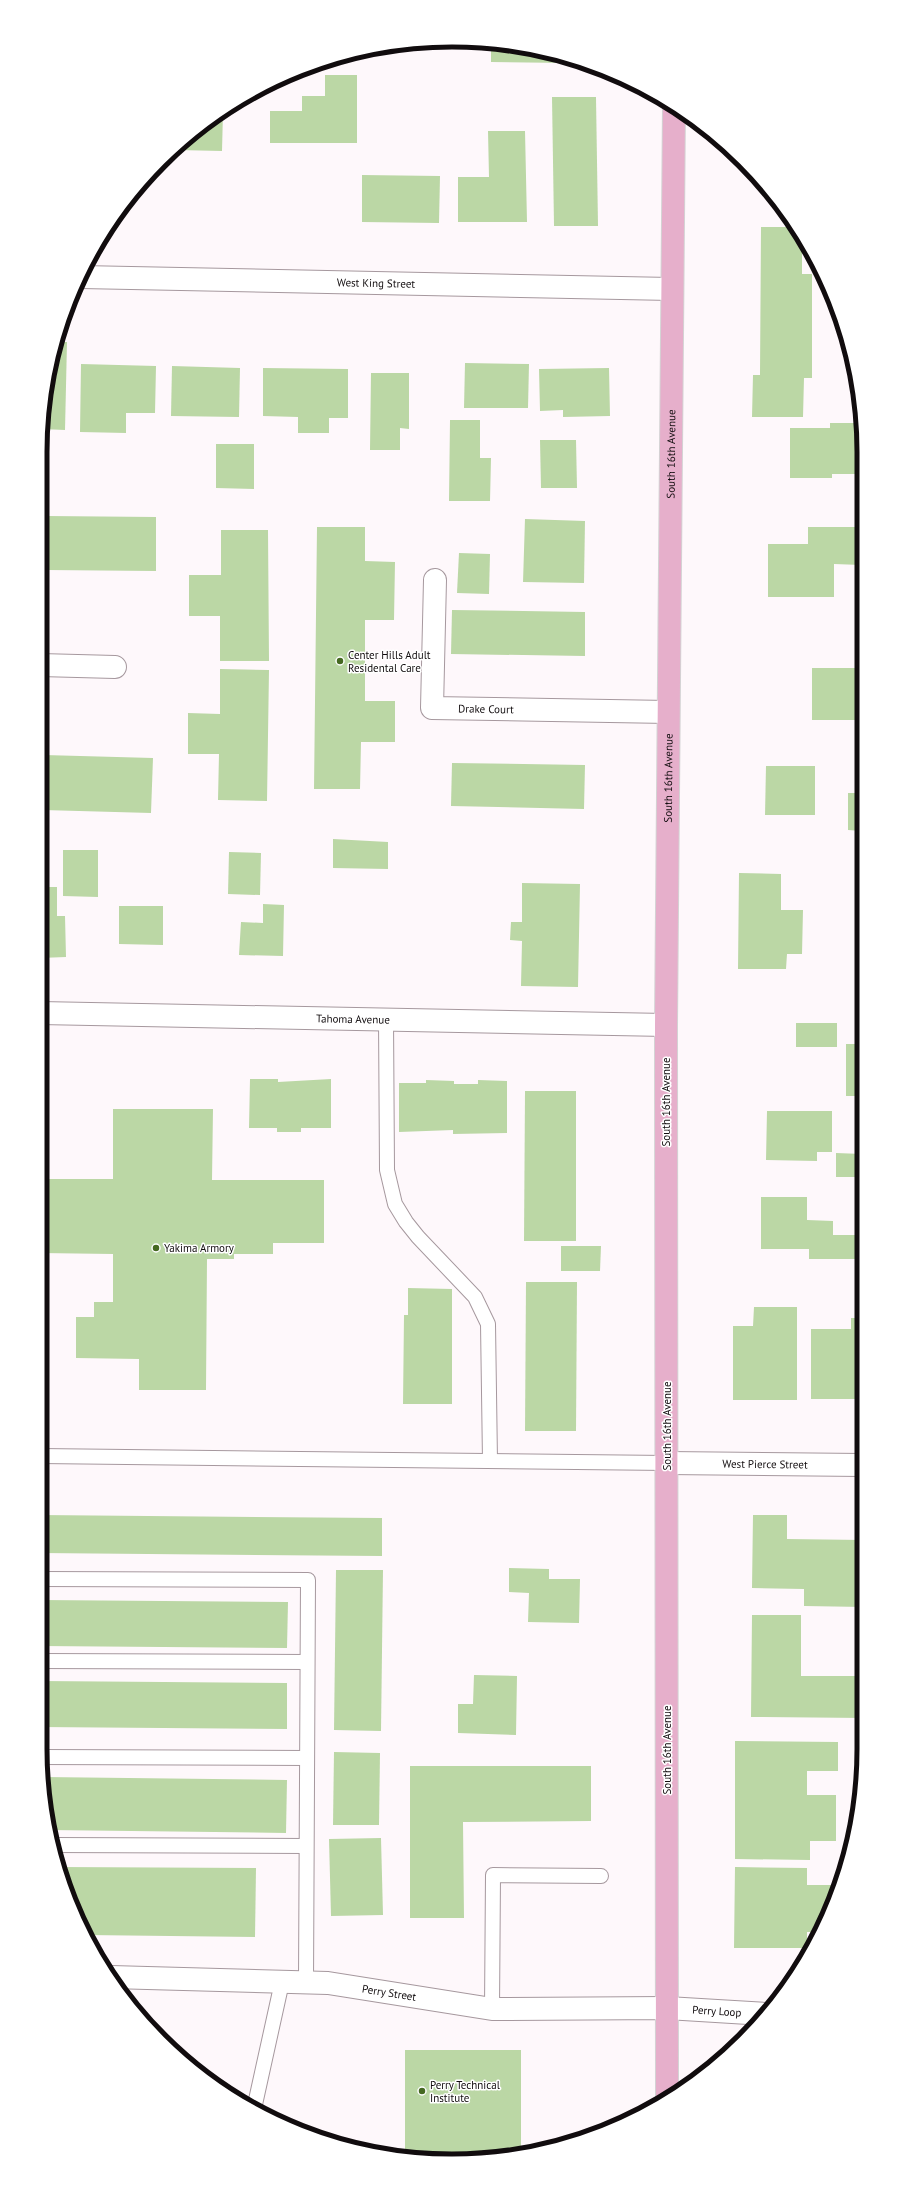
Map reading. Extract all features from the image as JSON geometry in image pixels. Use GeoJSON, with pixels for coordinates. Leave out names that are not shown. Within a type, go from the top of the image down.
{"type":"FeatureCollection","features":[{"type":"Feature","properties":{"kind":"main road","name":"South 16th Avenue"},"geometry":{"type":"LineString","coordinates":[[667,2092],[666,1025],[671,289],[674,113]]}},
{"type":"Feature","properties":{"kind":"street","name":"West King Street"},"geometry":{"type":"LineString","coordinates":[[87,277],[671,289]]}},
{"type":"Feature","properties":{"kind":"street","name":"Drake Court"},"geometry":{"type":"LineString","coordinates":[[434,580],[432,708],[668,712]]}},
{"type":"Feature","properties":{"kind":"street"},"geometry":{"type":"LineString","coordinates":[[47,665],[116,667]]}},
{"type":"Feature","properties":{"kind":"street","name":"Tahoma Avenue"},"geometry":{"type":"LineString","coordinates":[[47,1013],[666,1025]]}},
{"type":"Feature","properties":{"kind":"street","name":"West Pierce Street"},"geometry":{"type":"LineString","coordinates":[[667,1463],[857,1465]]}},
{"type":"Feature","properties":{"kind":"street","name":"Perry Street"},"geometry":{"type":"LineString","coordinates":[[117,1977],[328,1983],[492,2009],[667,2008]]}},
{"type":"Feature","properties":{"kind":"street","name":"Perry Loop"},"geometry":{"type":"LineString","coordinates":[[667,2008],[758,2014]]}},
{"type":"Feature","properties":{"kind":"lane"},"geometry":{"type":"LineString","coordinates":[[386,1019],[387,1170],[392,1193],[395,1204],[406,1222],[418,1237],[475,1297],[488,1324],[490,1461]]}},
{"type":"Feature","properties":{"kind":"lane"},"geometry":{"type":"LineString","coordinates":[[47,1456],[667,1463]]}},
{"type":"Feature","properties":{"kind":"lane"},"geometry":{"type":"LineString","coordinates":[[47,1579],[308,1580],[306,1982]]}},
{"type":"Feature","properties":{"kind":"lane"},"geometry":{"type":"LineString","coordinates":[[47,1661],[307,1662]]}},
{"type":"Feature","properties":{"kind":"lane"},"geometry":{"type":"LineString","coordinates":[[47,1757],[307,1758]]}},
{"type":"Feature","properties":{"kind":"lane"},"geometry":{"type":"LineString","coordinates":[[59,1845],[306,1846]]}},
{"type":"Feature","properties":{"kind":"lane"},"geometry":{"type":"LineString","coordinates":[[492,2009],[493,1876],[601,1876]]}},
{"type":"Feature","properties":{"kind":"lane"},"geometry":{"type":"LineString","coordinates":[[255,2103],[282,1982]]}},
{"type":"Feature","properties":{"kind":"building"},"geometry":{"type":"Polygon","coordinates":[[[491,49],[505,50],[564,63],[491,62],[491,49]]]}},
{"type":"Feature","properties":{"kind":"building"},"geometry":{"type":"Polygon","coordinates":[[[325,75],[357,75],[357,143],[270,143],[270,111],[302,111],[302,96],[325,96],[325,75]]]}},
{"type":"Feature","properties":{"kind":"building"},"geometry":{"type":"Polygon","coordinates":[[[552,97],[596,97],[598,226],[554,226],[552,97]]]}},
{"type":"Feature","properties":{"kind":"building"},"geometry":{"type":"Polygon","coordinates":[[[223,118],[222,151],[183,150],[223,118]]]}},
{"type":"Feature","properties":{"kind":"building"},"geometry":{"type":"Polygon","coordinates":[[[488,131],[525,131],[527,222],[458,222],[458,177],[489,177],[488,131]]]}},
{"type":"Feature","properties":{"kind":"building"},"geometry":{"type":"Polygon","coordinates":[[[362,175],[440,176],[439,223],[362,222],[362,175]]]}},
{"type":"Feature","properties":{"kind":"building"},"geometry":{"type":"Polygon","coordinates":[[[761,227],[789,227],[802,248],[802,274],[812,274],[812,378],[804,378],[803,417],[752,417],[753,375],[760,375],[761,227]]]}},
{"type":"Feature","properties":{"kind":"building"},"geometry":{"type":"Polygon","coordinates":[[[62,342],[67,342],[65,430],[48,429],[50,399],[62,342]]]}},
{"type":"Feature","properties":{"kind":"building"},"geometry":{"type":"Polygon","coordinates":[[[465,363],[529,364],[528,408],[464,408],[465,363]]]}},
{"type":"Feature","properties":{"kind":"building"},"geometry":{"type":"Polygon","coordinates":[[[81,364],[156,366],[155,413],[126,413],[126,433],[80,432],[81,364]]]}},
{"type":"Feature","properties":{"kind":"building"},"geometry":{"type":"Polygon","coordinates":[[[172,366],[240,368],[239,417],[171,416],[172,366]]]}},
{"type":"Feature","properties":{"kind":"building"},"geometry":{"type":"Polygon","coordinates":[[[263,368],[348,369],[348,418],[329,418],[329,433],[298,433],[298,417],[263,416],[263,368]]]}},
{"type":"Feature","properties":{"kind":"building"},"geometry":{"type":"Polygon","coordinates":[[[609,368],[610,416],[563,417],[563,410],[540,411],[539,369],[609,368]]]}},
{"type":"Feature","properties":{"kind":"building"},"geometry":{"type":"Polygon","coordinates":[[[371,373],[409,373],[409,429],[400,428],[400,450],[370,450],[371,373]]]}},
{"type":"Feature","properties":{"kind":"building"},"geometry":{"type":"Polygon","coordinates":[[[450,420],[480,420],[480,458],[491,458],[490,501],[449,501],[450,420]]]}},
{"type":"Feature","properties":{"kind":"building"},"geometry":{"type":"Polygon","coordinates":[[[830,423],[856,423],[857,474],[832,474],[832,478],[790,478],[790,428],[830,428],[830,423]]]}},
{"type":"Feature","properties":{"kind":"building"},"geometry":{"type":"Polygon","coordinates":[[[540,440],[576,440],[577,488],[541,488],[540,440]]]}},
{"type":"Feature","properties":{"kind":"building"},"geometry":{"type":"Polygon","coordinates":[[[216,444],[254,444],[254,489],[216,488],[216,444]]]}},
{"type":"Feature","properties":{"kind":"building"},"geometry":{"type":"Polygon","coordinates":[[[47,516],[156,517],[156,571],[47,570],[47,516]]]}},
{"type":"Feature","properties":{"kind":"building"},"geometry":{"type":"Polygon","coordinates":[[[525,519],[585,521],[584,583],[523,582],[525,519]]]}},
{"type":"Feature","properties":{"kind":"building","name":"Center Hills Adult Residental Care"},"geometry":{"type":"Polygon","coordinates":[[[317,527],[365,527],[365,561],[395,562],[394,620],[365,620],[365,701],[395,701],[395,742],[361,742],[360,789],[314,789],[317,527]]]}},
{"type":"Feature","properties":{"kind":"building"},"geometry":{"type":"Polygon","coordinates":[[[808,527],[857,527],[857,565],[834,564],[834,597],[768,597],[768,544],[808,544],[808,527]]]}},
{"type":"Feature","properties":{"kind":"building"},"geometry":{"type":"Polygon","coordinates":[[[221,530],[268,530],[269,661],[220,661],[220,616],[189,616],[189,575],[221,575],[221,530]]]}},
{"type":"Feature","properties":{"kind":"building"},"geometry":{"type":"Polygon","coordinates":[[[459,553],[490,554],[489,594],[457,593],[459,553]]]}},
{"type":"Feature","properties":{"kind":"building"},"geometry":{"type":"Polygon","coordinates":[[[452,610],[585,612],[585,656],[451,654],[452,610]]]}},
{"type":"Feature","properties":{"kind":"building"},"geometry":{"type":"Polygon","coordinates":[[[812,668],[857,668],[857,720],[812,720],[812,668]]]}},
{"type":"Feature","properties":{"kind":"building"},"geometry":{"type":"Polygon","coordinates":[[[220,669],[269,670],[267,801],[218,800],[219,754],[188,754],[188,713],[220,714],[220,669]]]}},
{"type":"Feature","properties":{"kind":"building"},"geometry":{"type":"Polygon","coordinates":[[[47,755],[153,758],[151,813],[47,810],[47,755]]]}},
{"type":"Feature","properties":{"kind":"building"},"geometry":{"type":"Polygon","coordinates":[[[452,763],[585,765],[584,809],[451,806],[452,763]]]}},
{"type":"Feature","properties":{"kind":"building"},"geometry":{"type":"Polygon","coordinates":[[[766,766],[815,766],[815,815],[765,815],[766,766]]]}},
{"type":"Feature","properties":{"kind":"building"},"geometry":{"type":"Polygon","coordinates":[[[848,793],[857,793],[857,831],[848,830],[848,793]]]}},
{"type":"Feature","properties":{"kind":"building"},"geometry":{"type":"Polygon","coordinates":[[[333,839],[388,842],[388,869],[333,868],[333,839]]]}},
{"type":"Feature","properties":{"kind":"building"},"geometry":{"type":"Polygon","coordinates":[[[63,850],[98,850],[98,897],[63,896],[63,850]]]}},
{"type":"Feature","properties":{"kind":"building"},"geometry":{"type":"Polygon","coordinates":[[[229,852],[261,853],[260,895],[228,894],[229,852]]]}},
{"type":"Feature","properties":{"kind":"building"},"geometry":{"type":"Polygon","coordinates":[[[739,873],[781,874],[781,910],[803,910],[802,954],[787,954],[786,969],[738,969],[739,873]]]}},
{"type":"Feature","properties":{"kind":"building"},"geometry":{"type":"Polygon","coordinates":[[[522,883],[580,884],[578,987],[521,986],[522,941],[510,940],[511,922],[522,922],[522,883]]]}},
{"type":"Feature","properties":{"kind":"building"},"geometry":{"type":"Polygon","coordinates":[[[47,887],[57,887],[57,916],[65,916],[66,957],[47,958],[47,887]]]}},
{"type":"Feature","properties":{"kind":"building"},"geometry":{"type":"Polygon","coordinates":[[[263,904],[284,905],[283,956],[239,955],[241,922],[263,923],[263,904]]]}},
{"type":"Feature","properties":{"kind":"building"},"geometry":{"type":"Polygon","coordinates":[[[119,906],[163,906],[163,945],[119,944],[119,906]]]}},
{"type":"Feature","properties":{"kind":"building"},"geometry":{"type":"Polygon","coordinates":[[[796,1023],[837,1023],[837,1047],[796,1047],[796,1023]]]}},
{"type":"Feature","properties":{"kind":"building"},"geometry":{"type":"Polygon","coordinates":[[[846,1044],[857,1044],[857,1096],[846,1096],[846,1044]]]}},
{"type":"Feature","properties":{"kind":"building"},"geometry":{"type":"Polygon","coordinates":[[[250,1079],[278,1079],[278,1082],[331,1079],[331,1128],[301,1128],[301,1132],[277,1132],[277,1128],[249,1128],[250,1079]]]}},
{"type":"Feature","properties":{"kind":"building"},"geometry":{"type":"Polygon","coordinates":[[[426,1080],[454,1081],[454,1084],[478,1084],[478,1080],[507,1081],[507,1133],[453,1134],[453,1130],[399,1132],[399,1083],[426,1083],[426,1080]]]}},
{"type":"Feature","properties":{"kind":"building"},"geometry":{"type":"Polygon","coordinates":[[[525,1091],[576,1091],[576,1241],[524,1241],[525,1091]]]}},
{"type":"Feature","properties":{"kind":"building","name":"Yakima Armory"},"geometry":{"type":"Polygon","coordinates":[[[113,1109],[213,1109],[212,1180],[324,1180],[324,1243],[273,1243],[273,1254],[234,1254],[234,1259],[207,1259],[206,1390],[139,1390],[139,1359],[76,1358],[76,1317],[94,1317],[94,1302],[113,1302],[113,1254],[47,1253],[47,1179],[113,1179],[113,1109]]]}},
{"type":"Feature","properties":{"kind":"building"},"geometry":{"type":"Polygon","coordinates":[[[767,1111],[832,1111],[832,1152],[817,1152],[817,1161],[766,1160],[767,1111]]]}},
{"type":"Feature","properties":{"kind":"building"},"geometry":{"type":"Polygon","coordinates":[[[836,1153],[857,1154],[857,1177],[836,1177],[836,1153]]]}},
{"type":"Feature","properties":{"kind":"building"},"geometry":{"type":"Polygon","coordinates":[[[761,1197],[807,1197],[807,1220],[833,1221],[833,1235],[857,1235],[857,1259],[809,1259],[809,1249],[761,1249],[761,1197]]]}},
{"type":"Feature","properties":{"kind":"building"},"geometry":{"type":"Polygon","coordinates":[[[561,1246],[601,1246],[600,1271],[561,1271],[561,1246]]]}},
{"type":"Feature","properties":{"kind":"building"},"geometry":{"type":"Polygon","coordinates":[[[526,1282],[577,1282],[576,1431],[525,1431],[526,1282]]]}},
{"type":"Feature","properties":{"kind":"building"},"geometry":{"type":"Polygon","coordinates":[[[408,1288],[452,1289],[452,1404],[403,1404],[404,1315],[408,1315],[408,1288]]]}},
{"type":"Feature","properties":{"kind":"building"},"geometry":{"type":"Polygon","coordinates":[[[754,1307],[797,1307],[797,1400],[733,1400],[733,1326],[753,1326],[754,1307]]]}},
{"type":"Feature","properties":{"kind":"building"},"geometry":{"type":"Polygon","coordinates":[[[851,1318],[857,1318],[857,1399],[811,1399],[811,1329],[851,1329],[851,1318]]]}},
{"type":"Feature","properties":{"kind":"building"},"geometry":{"type":"Polygon","coordinates":[[[47,1515],[382,1518],[382,1556],[47,1553],[47,1515]]]}},
{"type":"Feature","properties":{"kind":"building"},"geometry":{"type":"Polygon","coordinates":[[[753,1515],[787,1515],[787,1539],[857,1540],[857,1607],[804,1606],[804,1589],[752,1588],[753,1515]]]}},
{"type":"Feature","properties":{"kind":"building"},"geometry":{"type":"Polygon","coordinates":[[[509,1568],[549,1569],[549,1579],[580,1579],[579,1623],[528,1622],[529,1593],[509,1592],[509,1568]]]}},
{"type":"Feature","properties":{"kind":"building"},"geometry":{"type":"Polygon","coordinates":[[[336,1570],[383,1570],[381,1731],[334,1730],[336,1570]]]}},
{"type":"Feature","properties":{"kind":"building"},"geometry":{"type":"Polygon","coordinates":[[[47,1600],[288,1602],[287,1648],[47,1646],[47,1600]]]}},
{"type":"Feature","properties":{"kind":"building"},"geometry":{"type":"Polygon","coordinates":[[[752,1615],[801,1615],[801,1676],[857,1676],[857,1718],[751,1717],[752,1615]]]}},
{"type":"Feature","properties":{"kind":"building"},"geometry":{"type":"Polygon","coordinates":[[[474,1675],[517,1676],[516,1735],[458,1733],[458,1704],[473,1704],[474,1675]]]}},
{"type":"Feature","properties":{"kind":"building"},"geometry":{"type":"Polygon","coordinates":[[[47,1681],[287,1683],[287,1729],[47,1727],[47,1681]]]}},
{"type":"Feature","properties":{"kind":"building"},"geometry":{"type":"Polygon","coordinates":[[[735,1741],[838,1742],[838,1771],[807,1771],[807,1795],[836,1795],[836,1841],[810,1841],[810,1860],[735,1859],[735,1741]]]}},
{"type":"Feature","properties":{"kind":"building"},"geometry":{"type":"Polygon","coordinates":[[[334,1752],[380,1753],[379,1825],[333,1825],[334,1752]]]}},
{"type":"Feature","properties":{"kind":"building"},"geometry":{"type":"Polygon","coordinates":[[[410,1766],[591,1766],[591,1821],[463,1822],[464,1918],[410,1918],[410,1766]]]}},
{"type":"Feature","properties":{"kind":"building"},"geometry":{"type":"Polygon","coordinates":[[[48,1777],[287,1780],[286,1833],[55,1830],[50,1802],[48,1777]]]}},
{"type":"Feature","properties":{"kind":"building"},"geometry":{"type":"Polygon","coordinates":[[[381,1838],[383,1915],[331,1916],[329,1839],[381,1838]]]}},
{"type":"Feature","properties":{"kind":"building"},"geometry":{"type":"Polygon","coordinates":[[[65,1867],[256,1868],[255,1937],[93,1935],[78,1904],[65,1867]]]}},
{"type":"Feature","properties":{"kind":"building"},"geometry":{"type":"Polygon","coordinates":[[[735,1867],[807,1868],[807,1885],[834,1885],[813,1932],[807,1932],[807,1944],[805,1948],[734,1948],[735,1867]]]}},
{"type":"Feature","properties":{"kind":"building"},"geometry":{"type":"Polygon","coordinates":[[[405,2050],[521,2050],[521,2148],[505,2151],[452,2154],[405,2151],[405,2050]]]}},
{"type":"Feature","properties":{"kind":"place","name":"Center Hills Adult Residental Care"},"geometry":{"type":"Point","coordinates":[340,661]}},
{"type":"Feature","properties":{"kind":"place","name":"Yakima Armory"},"geometry":{"type":"Point","coordinates":[156,1248]}},
{"type":"Feature","properties":{"kind":"place","name":"Perry Technical Institute"},"geometry":{"type":"Point","coordinates":[422,2091]}}]}
